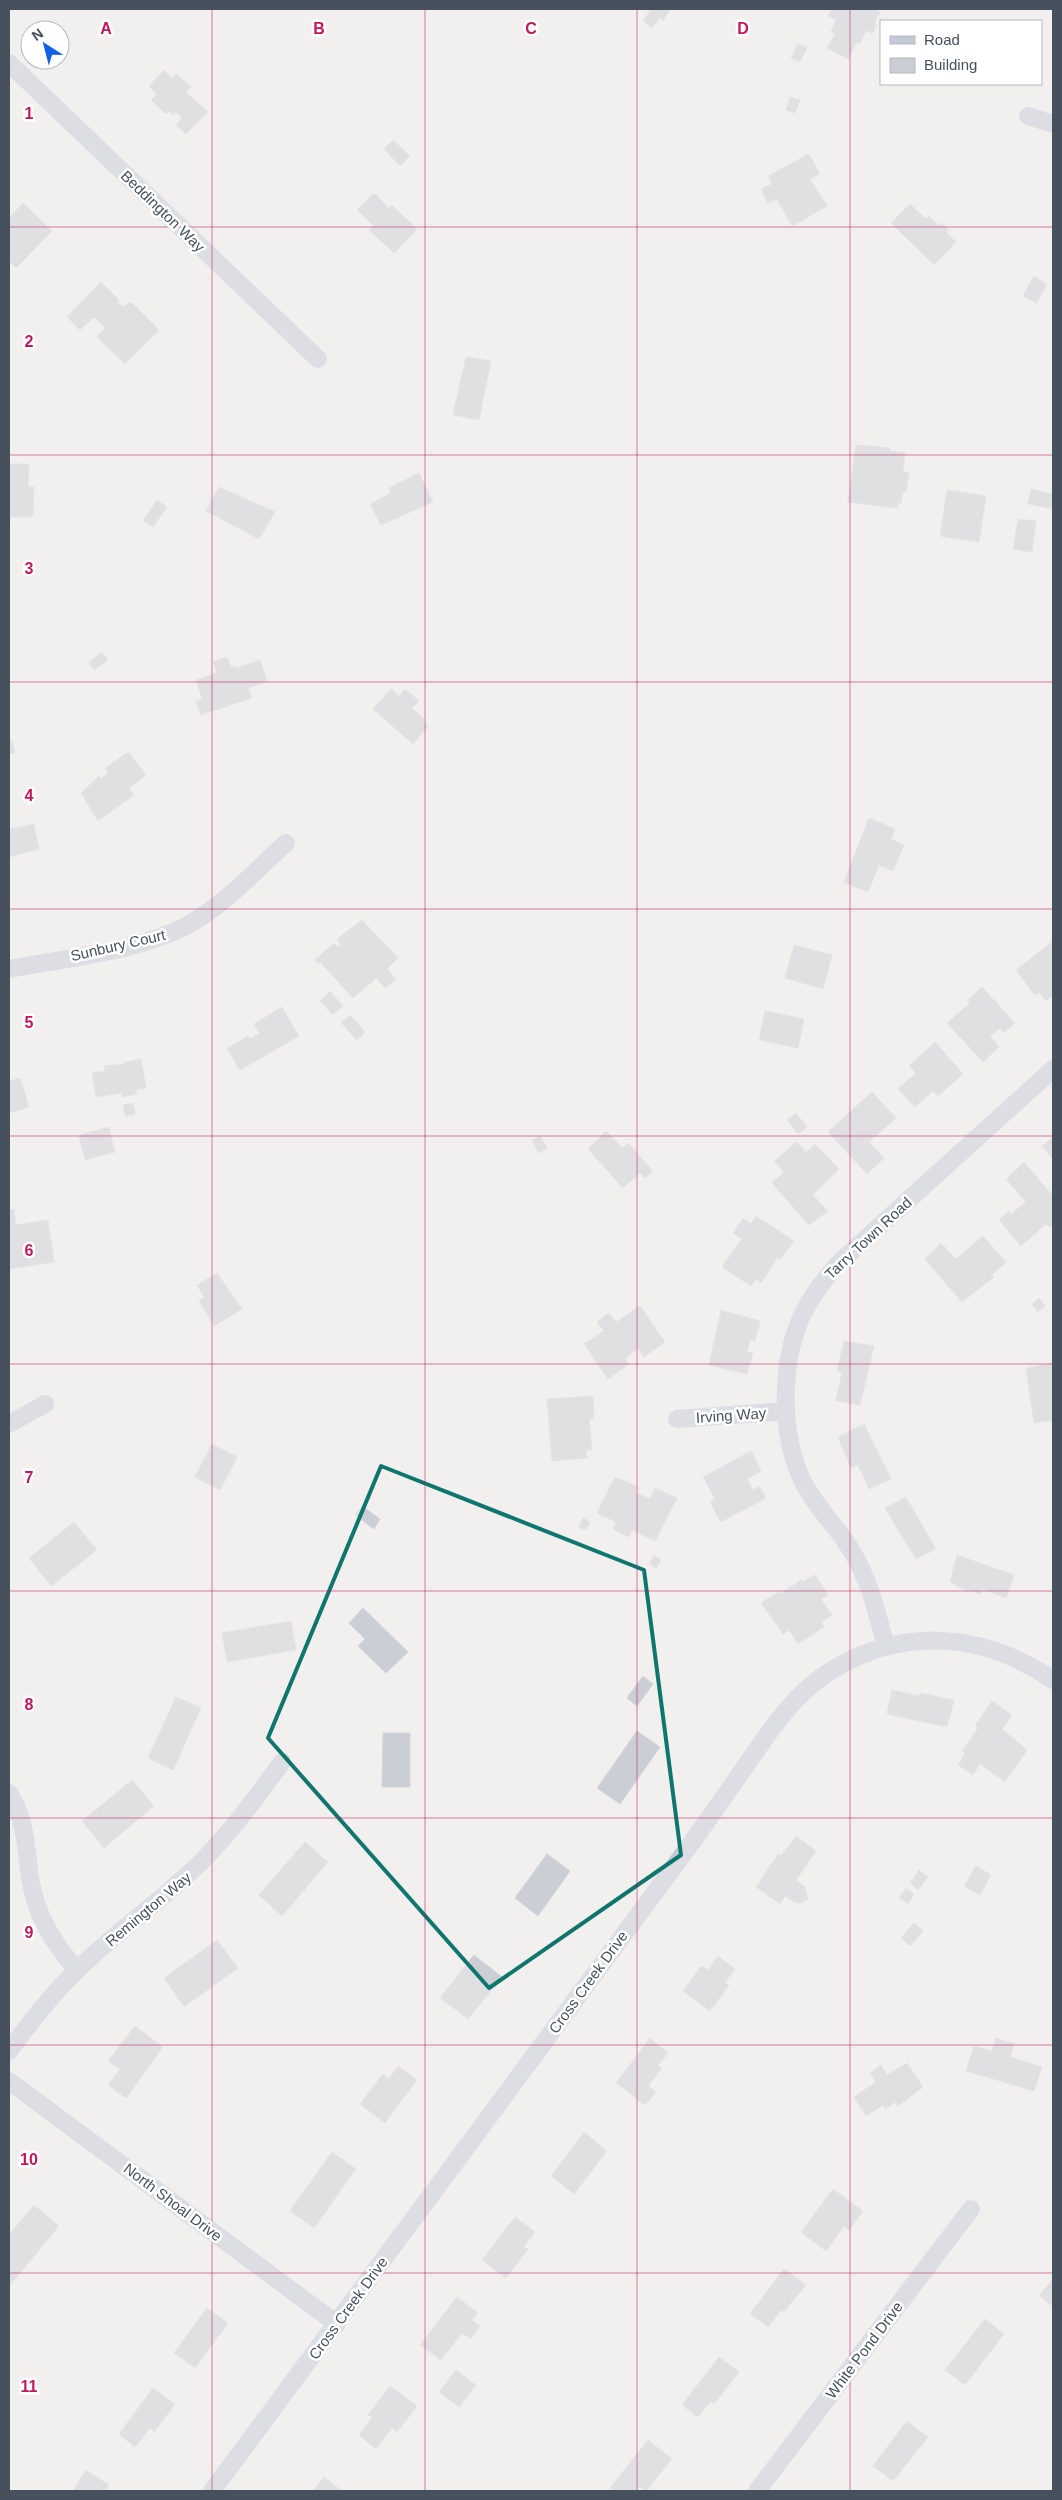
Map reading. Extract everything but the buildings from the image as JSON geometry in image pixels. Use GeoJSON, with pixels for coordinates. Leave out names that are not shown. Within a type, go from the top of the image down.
{"type":"FeatureCollection","features":[{"type":"Feature","properties":{"kind":"street","name":"Beddington Way"},"geometry":{"type":"LineString","coordinates":[[9,64],[318,359]]}},
{"type":"Feature","properties":{"kind":"street"},"geometry":{"type":"LineString","coordinates":[[1028,116],[1053,124]]}},
{"type":"Feature","properties":{"kind":"street","name":"Sunbury Court"},"geometry":{"type":"LineString","coordinates":[[9,969],[154,940],[178,930],[194,922],[214,907],[286,843]]}},
{"type":"Feature","properties":{"kind":"street","name":"Tarry Town Road"},"geometry":{"type":"LineString","coordinates":[[886,1647],[863,1572],[852,1552],[803,1481],[795,1460],[786,1411],[790,1353],[805,1308],[820,1284],[840,1262],[1053,1069]]}},
{"type":"Feature","properties":{"kind":"street"},"geometry":{"type":"LineString","coordinates":[[9,1424],[45,1404]]}},
{"type":"Feature","properties":{"kind":"street","name":"Irving Way"},"geometry":{"type":"LineString","coordinates":[[677,1420],[786,1411]]}},
{"type":"Feature","properties":{"kind":"street","name":"Cross Creek Drive"},"geometry":{"type":"LineString","coordinates":[[212,2491],[702,1829],[784,1712],[803,1692],[830,1672],[857,1657],[886,1647],[919,1641],[979,1644],[1015,1657],[1053,1680]]}},
{"type":"Feature","properties":{"kind":"street","name":"Remington Way"},"geometry":{"type":"LineString","coordinates":[[9,2051],[39,2011],[77,1970],[166,1895],[208,1856],[245,1812],[282,1762]]}},
{"type":"Feature","properties":{"kind":"street"},"geometry":{"type":"LineString","coordinates":[[9,1793],[24,1824],[30,1878],[40,1916],[56,1945],[77,1970]]}},
{"type":"Feature","properties":{"kind":"street","name":"North Shoal Drive"},"geometry":{"type":"LineString","coordinates":[[9,2080],[337,2324]]}},
{"type":"Feature","properties":{"kind":"street","name":"White Pond Drive"},"geometry":{"type":"LineString","coordinates":[[757,2491],[971,2209]]}},
{"type":"Feature","properties":{"kind":"highlighted area"},"geometry":{"type":"Polygon","coordinates":[[[381,1466],[644,1570],[681,1855],[489,1988],[268,1738],[381,1466]]]}}]}
